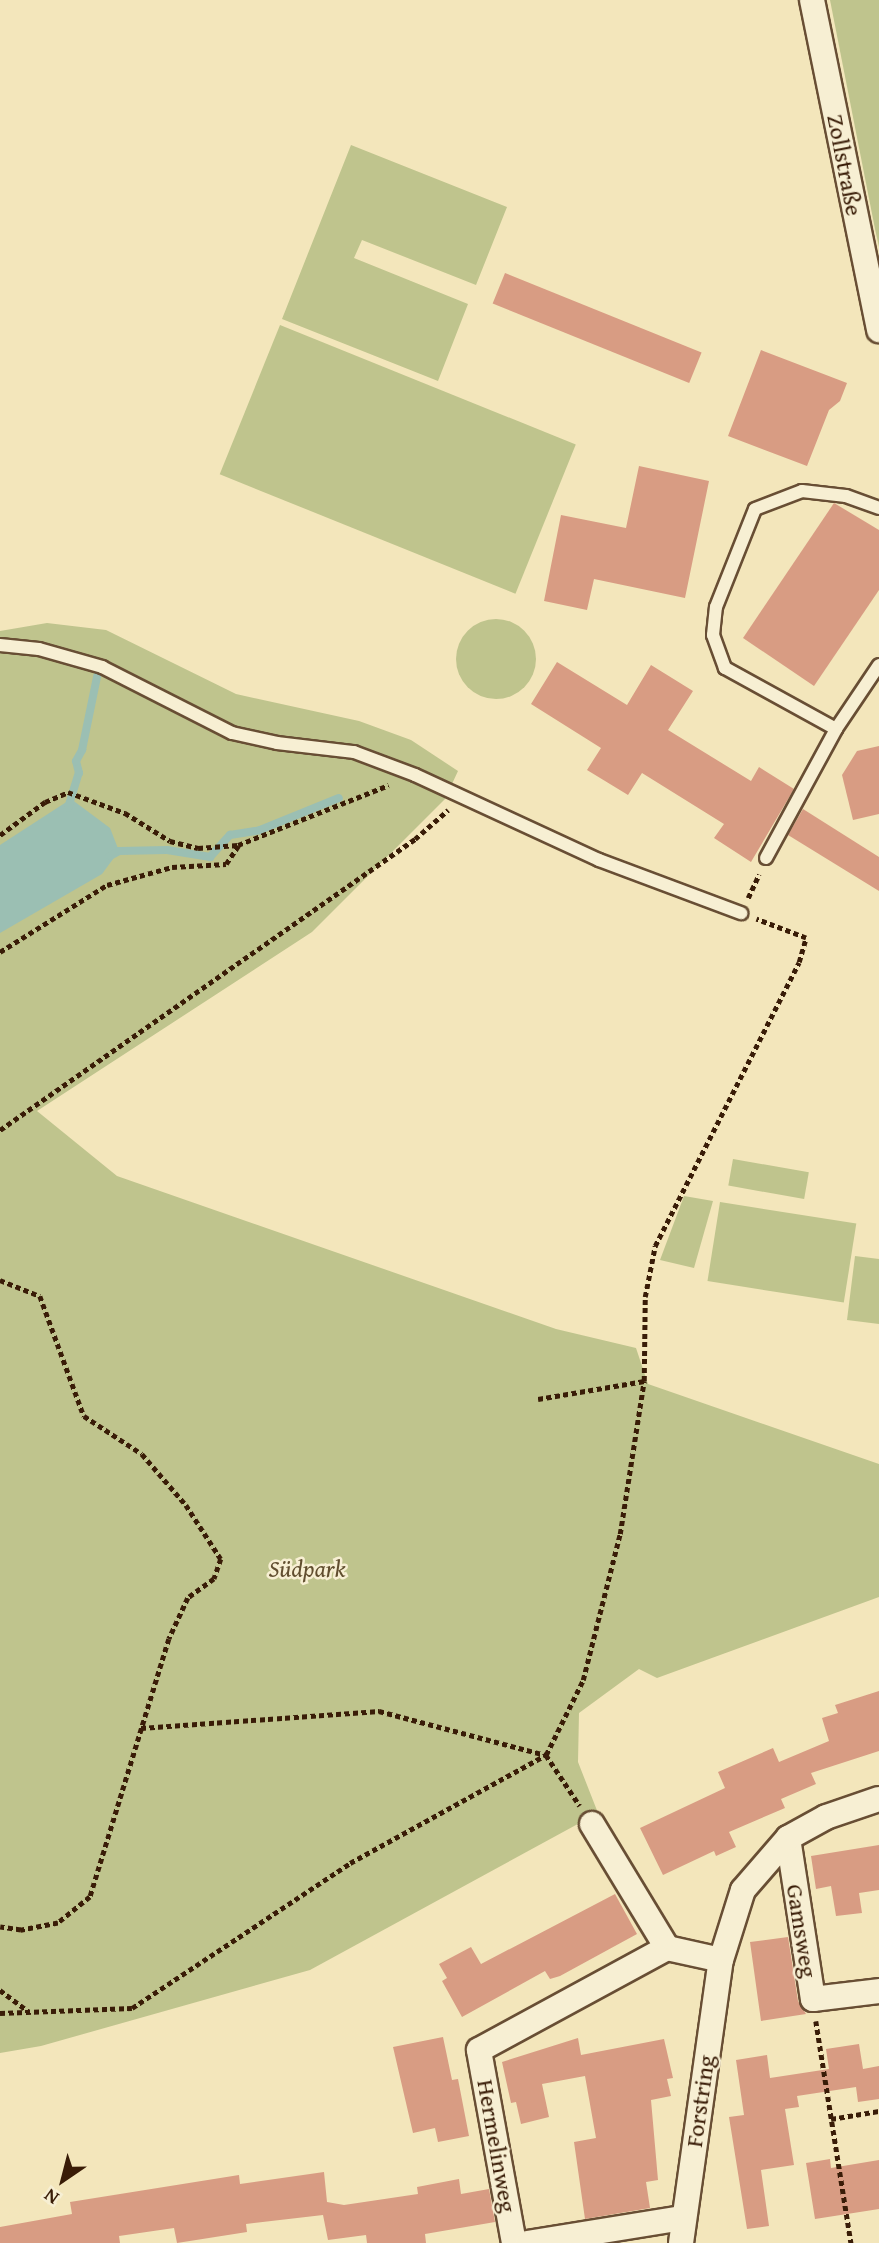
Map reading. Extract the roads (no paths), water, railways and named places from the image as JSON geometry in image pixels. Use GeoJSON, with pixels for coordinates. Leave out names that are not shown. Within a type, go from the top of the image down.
{"type":"FeatureCollection","features":[{"type":"Feature","properties":{"kind":"street","name":"Zollstraße"},"geometry":{"type":"LineString","coordinates":[[812,0],[879,330]]}},
{"type":"Feature","properties":{"kind":"street","name":"Forstring"},"geometry":{"type":"LineString","coordinates":[[681,2243],[682,2218],[721,1960],[743,1890],[788,1838],[827,1817],[879,1798]]}},
{"type":"Feature","properties":{"kind":"street"},"geometry":{"type":"LineString","coordinates":[[592,1824],[667,1948],[721,1960]]}},
{"type":"Feature","properties":{"kind":"street","name":"Gamsweg"},"geometry":{"type":"LineString","coordinates":[[788,1838],[813,1999],[879,1991]]}},
{"type":"Feature","properties":{"kind":"street","name":"Hermelinweg"},"geometry":{"type":"LineString","coordinates":[[514,2243],[479,2050],[667,1948]]}},
{"type":"Feature","properties":{"kind":"street","name":"Hermelinweg"},"geometry":{"type":"LineString","coordinates":[[528,2243],[682,2218]]}},
{"type":"Feature","properties":{"kind":"lane"},"geometry":{"type":"LineString","coordinates":[[836,729],[725,668],[713,635],[716,607],[755,509],[802,491],[846,496],[879,508]]}},
{"type":"Feature","properties":{"kind":"lane"},"geometry":{"type":"LineString","coordinates":[[0,645],[40,649],[102,667],[232,733],[277,743],[354,752],[415,775],[599,860],[741,913]]}},
{"type":"Feature","properties":{"kind":"lane"},"geometry":{"type":"LineString","coordinates":[[766,858],[836,729],[879,665]]}},
{"type":"Feature","properties":{"kind":"water"},"geometry":{"type":"Polygon","coordinates":[[[71,799],[110,828],[119,851],[102,874],[0,933],[0,845],[71,799]]]}},
{"type":"Feature","properties":{"kind":"waterway"},"geometry":{"type":"LineString","coordinates":[[68,808],[79,773],[76,761],[82,750],[97,677]]}},
{"type":"Feature","properties":{"kind":"waterway"},"geometry":{"type":"LineString","coordinates":[[110,856],[119,851],[167,850],[210,857],[230,835],[260,830],[339,798]]}},
{"type":"Feature","properties":{"kind":"park label","name":"Südpark"},"geometry":{"type":"Point","coordinates":[307,1569]}}]}
